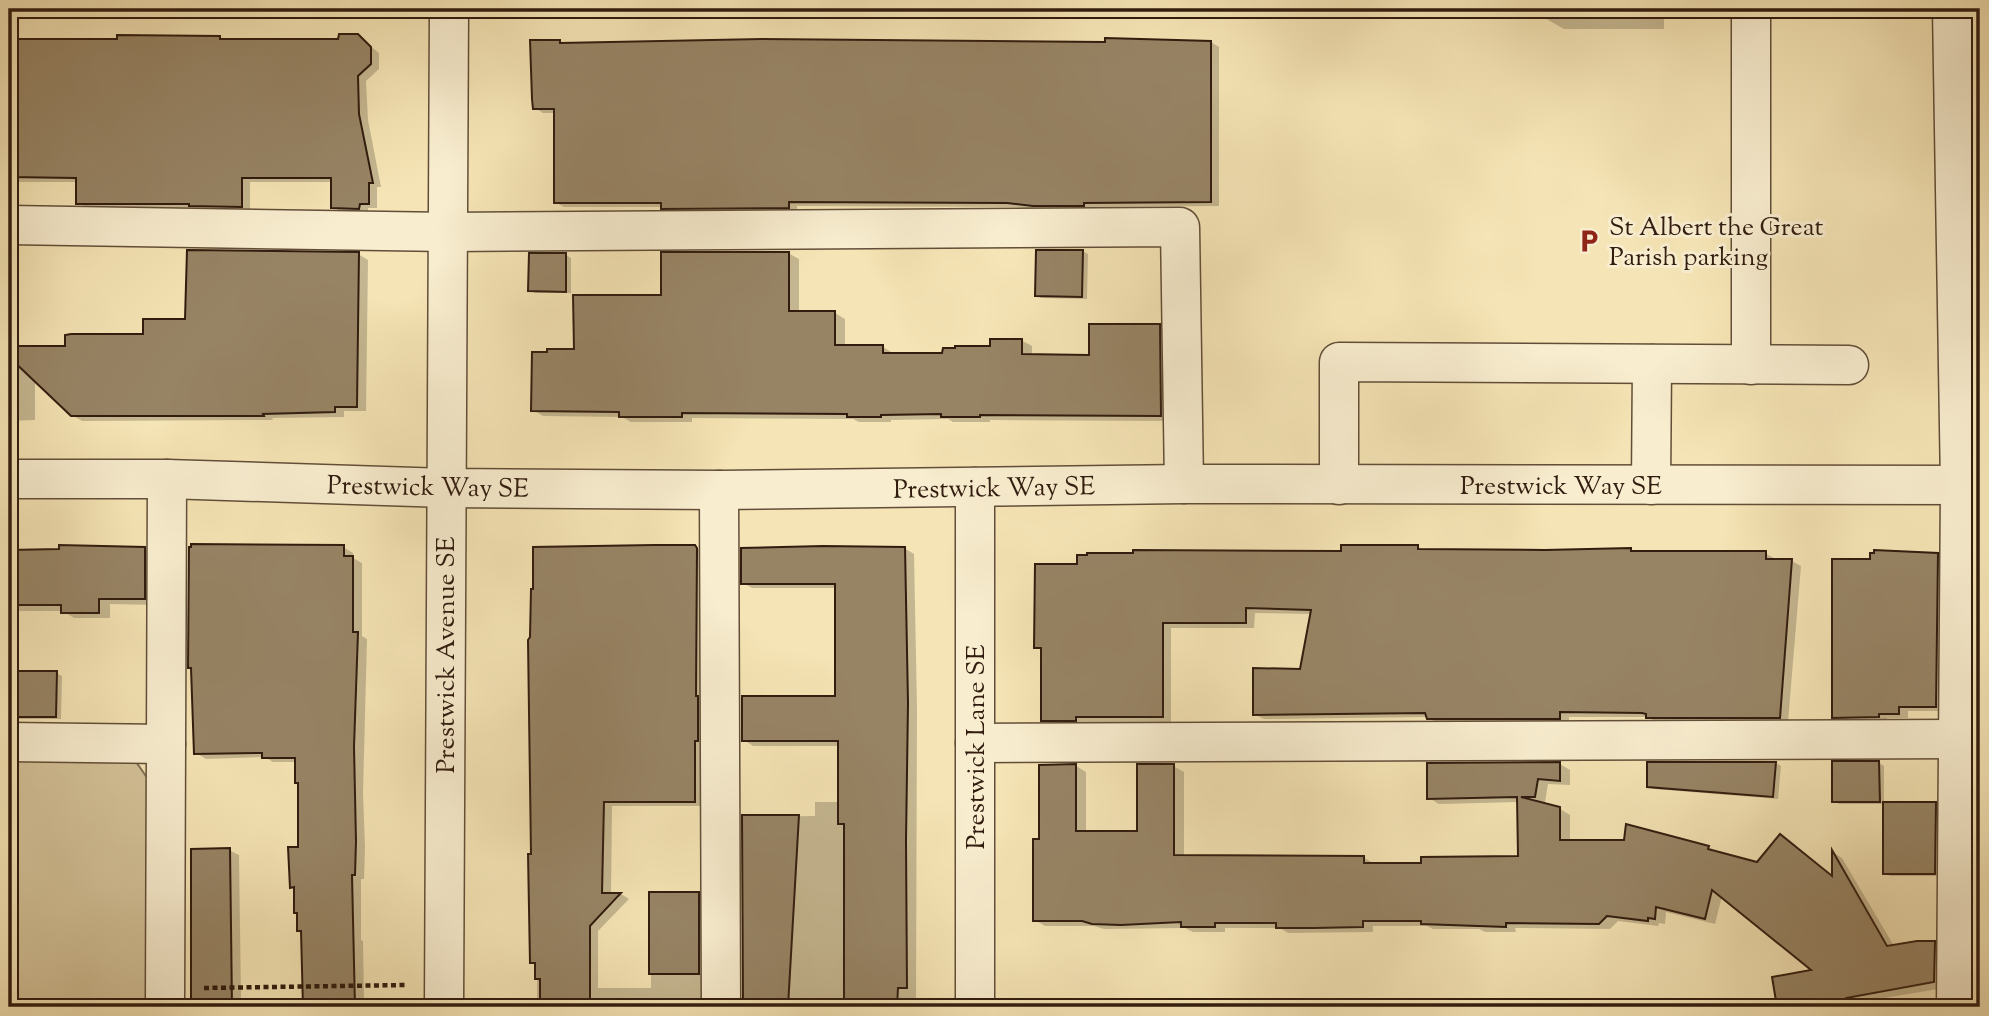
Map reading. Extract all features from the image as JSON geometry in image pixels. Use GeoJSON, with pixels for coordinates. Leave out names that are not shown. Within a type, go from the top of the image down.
{"type":"FeatureCollection","features":[{"type":"Feature","properties":{"kind":"street","name":"Prestwick Avenue SE"},"geometry":{"type":"LineString","coordinates":[[444,996],[449,9]]}},
{"type":"Feature","properties":{"kind":"street"},"geometry":{"type":"LineString","coordinates":[[1751,9],[1751,365]]}},
{"type":"Feature","properties":{"kind":"street"},"geometry":{"type":"LineString","coordinates":[[1952,9],[1970,485],[1958,739],[1956,1007]]}},
{"type":"Feature","properties":{"kind":"street"},"geometry":{"type":"LineString","coordinates":[[9,225],[448,232],[1180,227],[1184,484]]}},
{"type":"Feature","properties":{"kind":"street"},"geometry":{"type":"LineString","coordinates":[[1339,485],[1339,362],[1849,365]]}},
{"type":"Feature","properties":{"kind":"street"},"geometry":{"type":"LineString","coordinates":[[1651,485],[1652,364]]}},
{"type":"Feature","properties":{"kind":"street","name":"Prestwick Way SE"},"geometry":{"type":"LineString","coordinates":[[9,479],[167,479],[446,488],[719,490],[1184,484],[1970,485]]}},
{"type":"Feature","properties":{"kind":"street"},"geometry":{"type":"LineString","coordinates":[[165,998],[167,479]]}},
{"type":"Feature","properties":{"kind":"street","name":"Prestwick Lane SE"},"geometry":{"type":"LineString","coordinates":[[975,487],[975,1007]]}},
{"type":"Feature","properties":{"kind":"street"},"geometry":{"type":"LineString","coordinates":[[719,490],[721,1007]]}},
{"type":"Feature","properties":{"kind":"street"},"geometry":{"type":"LineString","coordinates":[[975,743],[1958,739]]}},
{"type":"Feature","properties":{"kind":"street"},"geometry":{"type":"LineString","coordinates":[[9,742],[166,744]]}},
{"type":"Feature","properties":{"kind":"path"},"geometry":{"type":"LineString","coordinates":[[9,923],[16,967],[13,1007]]}},
{"type":"Feature","properties":{"kind":"path"},"geometry":{"type":"LineString","coordinates":[[165,998],[444,996]]}},
{"type":"Feature","properties":{"kind":"shaded area"},"geometry":{"type":"Polygon","coordinates":[[[9,758],[134,759],[148,779],[147,1007],[9,1007],[9,758]]]}},
{"type":"Feature","properties":{"kind":"building"},"geometry":{"type":"Polygon","coordinates":[[[339,34],[358,34],[371,47],[371,64],[358,76],[359,114],[373,183],[369,183],[369,204],[360,204],[359,209],[331,208],[331,178],[242,178],[242,207],[76,204],[76,178],[9,177],[9,39],[117,39],[117,35],[220,36],[220,39],[338,39],[339,34]]]}},
{"type":"Feature","properties":{"kind":"building"},"geometry":{"type":"Polygon","coordinates":[[[1105,38],[1211,41],[1211,202],[1033,206],[1007,203],[789,202],[789,208],[661,209],[661,203],[554,203],[554,109],[533,109],[530,40],[560,40],[560,43],[762,39],[1105,42],[1105,38]]]}},
{"type":"Feature","properties":{"kind":"building"},"geometry":{"type":"Polygon","coordinates":[[[187,250],[359,252],[357,407],[335,407],[335,412],[263,414],[264,416],[71,416],[9,357],[9,346],[65,346],[65,335],[143,334],[143,319],[185,319],[187,250]]]}},
{"type":"Feature","properties":{"kind":"building"},"geometry":{"type":"Polygon","coordinates":[[[1036,250],[1083,250],[1082,297],[1035,296],[1036,250]]]}},
{"type":"Feature","properties":{"kind":"building"},"geometry":{"type":"Polygon","coordinates":[[[661,252],[789,252],[789,311],[835,311],[835,345],[883,345],[883,353],[942,353],[943,348],[955,346],[990,346],[990,339],[1022,339],[1022,354],[1089,355],[1089,324],[1160,324],[1161,416],[941,417],[941,414],[847,417],[847,414],[682,413],[682,417],[619,417],[619,412],[531,411],[532,352],[574,349],[573,295],[661,295],[661,252]]]}},
{"type":"Feature","properties":{"kind":"building"},"geometry":{"type":"Polygon","coordinates":[[[529,253],[566,253],[566,292],[528,291],[529,253]]]}},
{"type":"Feature","properties":{"kind":"building"},"geometry":{"type":"Polygon","coordinates":[[[191,544],[344,545],[344,556],[353,556],[353,632],[358,632],[354,747],[356,841],[355,875],[352,875],[355,1007],[303,1007],[301,931],[297,931],[297,913],[294,913],[294,887],[290,888],[288,847],[298,847],[298,783],[295,783],[295,758],[262,758],[262,753],[194,754],[191,668],[188,668],[191,544]]]}},
{"type":"Feature","properties":{"kind":"building"},"geometry":{"type":"Polygon","coordinates":[[[59,545],[145,547],[145,599],[99,599],[99,613],[61,613],[61,605],[9,605],[9,550],[59,549],[59,545]]]}},
{"type":"Feature","properties":{"kind":"building"},"geometry":{"type":"Polygon","coordinates":[[[695,545],[698,741],[695,741],[695,802],[604,802],[602,893],[621,893],[590,926],[590,1007],[540,1007],[540,979],[535,979],[535,963],[530,963],[528,854],[531,854],[528,640],[533,589],[533,547],[695,545]]]}},
{"type":"Feature","properties":{"kind":"building"},"geometry":{"type":"Polygon","coordinates":[[[1341,545],[1418,545],[1418,549],[1631,548],[1631,551],[1766,551],[1766,559],[1792,559],[1780,718],[1646,718],[1646,714],[1642,713],[1560,712],[1560,719],[1427,719],[1425,713],[1253,715],[1253,668],[1300,669],[1311,610],[1246,608],[1246,623],[1163,623],[1163,717],[1076,717],[1076,721],[1041,721],[1041,648],[1034,648],[1035,564],[1077,564],[1077,555],[1133,553],[1133,550],[1341,551],[1341,545]]]}},
{"type":"Feature","properties":{"kind":"building"},"geometry":{"type":"Polygon","coordinates":[[[905,547],[908,703],[907,988],[898,988],[897,1007],[844,1007],[844,824],[838,824],[838,741],[742,741],[742,696],[835,696],[835,584],[741,584],[741,548],[905,547]]]}},
{"type":"Feature","properties":{"kind":"building"},"geometry":{"type":"Polygon","coordinates":[[[1874,550],[1938,553],[1936,707],[1899,707],[1899,714],[1879,714],[1879,717],[1832,718],[1832,559],[1870,559],[1870,553],[1874,553],[1874,550]]]}},
{"type":"Feature","properties":{"kind":"building"},"geometry":{"type":"Polygon","coordinates":[[[9,671],[57,671],[56,717],[9,717],[9,671]]]}},
{"type":"Feature","properties":{"kind":"building"},"geometry":{"type":"Polygon","coordinates":[[[1832,761],[1879,761],[1880,802],[1832,802],[1832,761]]]}},
{"type":"Feature","properties":{"kind":"building"},"geometry":{"type":"Polygon","coordinates":[[[1560,762],[1560,781],[1538,779],[1535,797],[1521,797],[1560,807],[1560,840],[1624,840],[1626,824],[1757,862],[1780,834],[1832,876],[1832,850],[1887,946],[1935,941],[1934,982],[1846,998],[1846,1003],[1822,1007],[1777,1007],[1772,977],[1811,970],[1712,890],[1705,919],[1656,907],[1655,919],[1648,918],[1648,921],[1607,916],[1599,924],[1506,923],[1506,927],[1421,924],[1421,921],[1363,921],[1363,927],[1276,928],[1276,923],[1215,923],[1215,927],[1181,927],[1181,922],[1121,925],[1082,921],[1033,921],[1033,839],[1039,839],[1039,765],[1076,764],[1076,831],[1137,831],[1137,764],[1174,764],[1174,855],[1364,856],[1364,863],[1421,863],[1421,857],[1518,856],[1517,797],[1427,799],[1427,763],[1560,762]]]}},
{"type":"Feature","properties":{"kind":"building"},"geometry":{"type":"Polygon","coordinates":[[[1647,762],[1776,762],[1773,797],[1647,787],[1647,762]]]}},
{"type":"Feature","properties":{"kind":"building"},"geometry":{"type":"Polygon","coordinates":[[[1883,802],[1936,802],[1935,874],[1883,874],[1883,802]]]}},
{"type":"Feature","properties":{"kind":"building"},"geometry":{"type":"Polygon","coordinates":[[[742,815],[799,815],[788,1007],[743,1007],[742,815]]]}},
{"type":"Feature","properties":{"kind":"building"},"geometry":{"type":"Polygon","coordinates":[[[230,848],[232,1007],[191,1007],[191,849],[230,848]]]}},
{"type":"Feature","properties":{"kind":"building"},"geometry":{"type":"Polygon","coordinates":[[[649,892],[699,892],[699,974],[649,974],[649,892]]]}},
{"type":"Feature","properties":{"kind":"place","name":"St Albert the Great Parish parking"},"geometry":{"type":"Point","coordinates":[1589,241]}}]}
